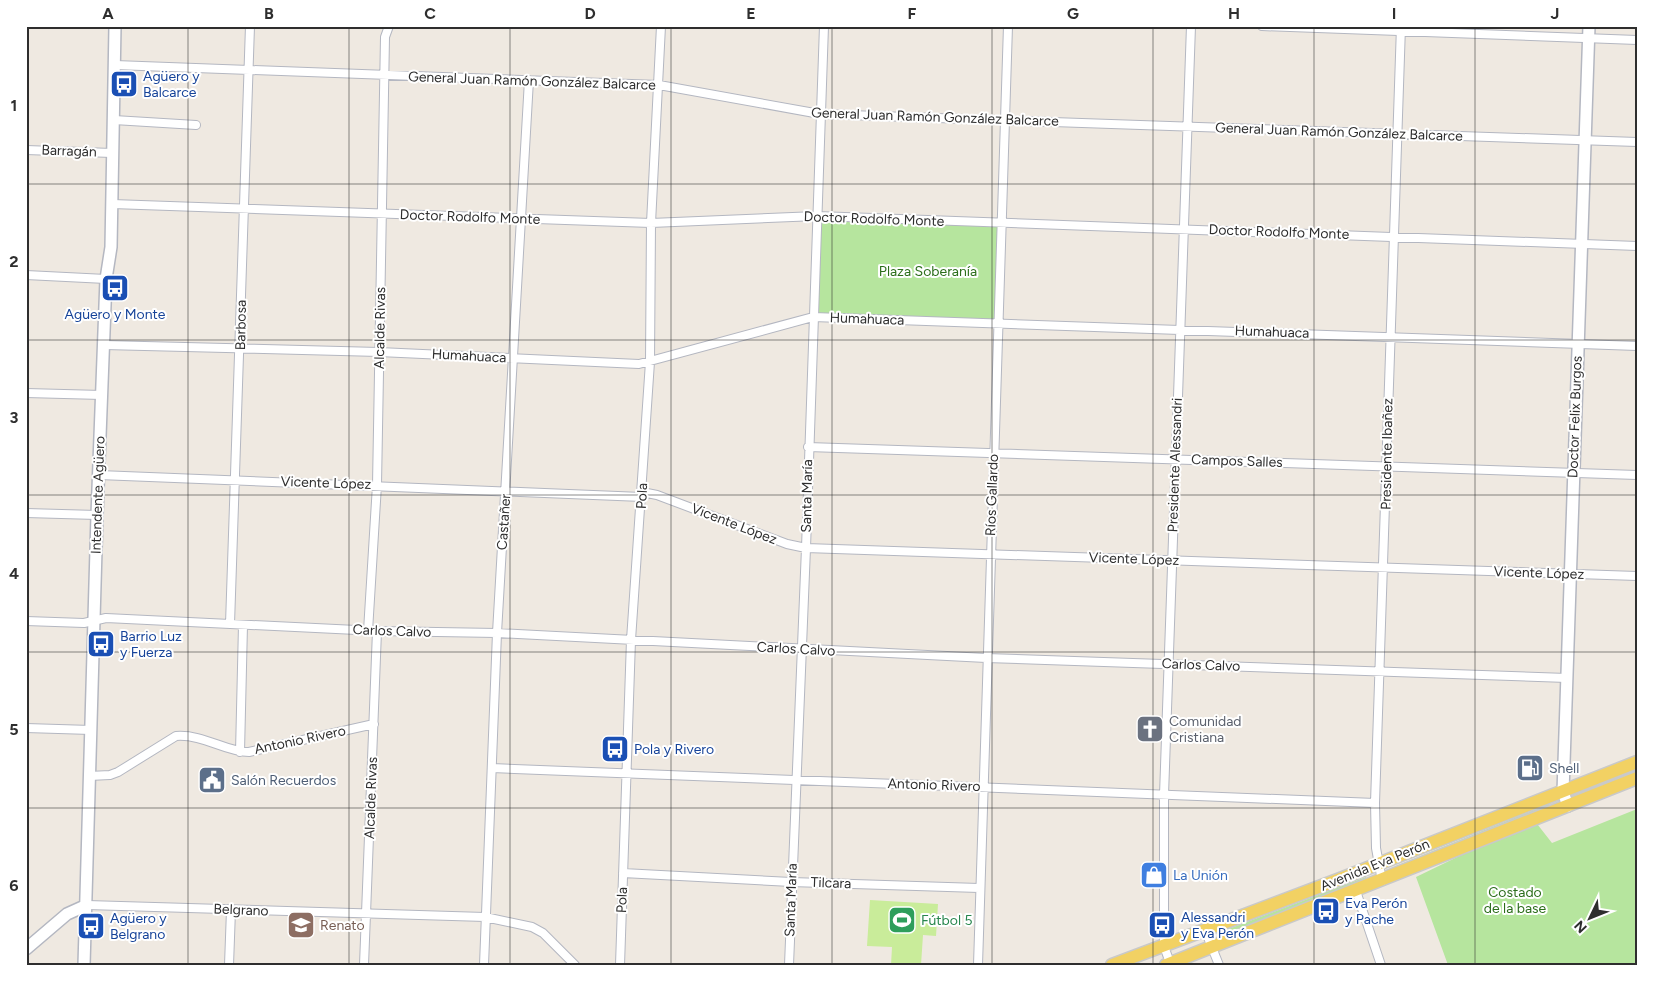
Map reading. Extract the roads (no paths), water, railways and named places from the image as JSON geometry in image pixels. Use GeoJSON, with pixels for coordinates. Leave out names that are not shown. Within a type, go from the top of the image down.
{"type":"FeatureCollection","features":[{"type":"Feature","properties":{"kind":"main road","name":"Avenida Eva Perón"},"geometry":{"type":"LineString","coordinates":[[1112,965],[1637,762]]}},
{"type":"Feature","properties":{"kind":"main road","name":"Avenida Eva Perón"},"geometry":{"type":"LineString","coordinates":[[1168,964],[1382,881],[1637,778]]}},
{"type":"Feature","properties":{"kind":"street","name":"Intendente Agüero"},"geometry":{"type":"LineString","coordinates":[[84,965],[97,515],[106,278],[111,247],[115,26]]}},
{"type":"Feature","properties":{"kind":"street","name":"Barbosa"},"geometry":{"type":"LineString","coordinates":[[230,624],[241,349],[243,210],[250,26]]}},
{"type":"Feature","properties":{"kind":"street","name":"Alcalde Rivas"},"geometry":{"type":"LineString","coordinates":[[368,631],[377,485],[385,37],[389,26]]}},
{"type":"Feature","properties":{"kind":"street","name":"Pola"},"geometry":{"type":"LineString","coordinates":[[620,965],[631,640],[650,362],[651,223],[661,26]]}},
{"type":"Feature","properties":{"kind":"street","name":"Santa María"},"geometry":{"type":"LineString","coordinates":[[789,965],[791,882],[798,780],[824,26]]}},
{"type":"Feature","properties":{"kind":"street","name":"Ríos Gallardo"},"geometry":{"type":"LineString","coordinates":[[978,965],[986,658],[1008,26]]}},
{"type":"Feature","properties":{"kind":"street","name":"Presidente Alessandri"},"geometry":{"type":"LineString","coordinates":[[1168,964],[1164,946],[1164,795],[1191,26]]}},
{"type":"Feature","properties":{"kind":"street"},"geometry":{"type":"LineString","coordinates":[[1262,26],[1401,28],[1637,40]]}},
{"type":"Feature","properties":{"kind":"street","name":"Doctor Felix Burgos"},"geometry":{"type":"LineString","coordinates":[[1568,806],[1563,792],[1589,26]]}},
{"type":"Feature","properties":{"kind":"street","name":"Presidente Ibañez"},"geometry":{"type":"LineString","coordinates":[[1382,881],[1376,848],[1375,803],[1384,569],[1389,337],[1401,28]]}},
{"type":"Feature","properties":{"kind":"street","name":"General Juan Ramón González Balcarce"},"geometry":{"type":"LineString","coordinates":[[115,65],[659,85],[820,114],[1637,142]]}},
{"type":"Feature","properties":{"kind":"street","name":"Castañer"},"geometry":{"type":"LineString","coordinates":[[484,965],[497,634],[529,80]]}},
{"type":"Feature","properties":{"kind":"street"},"geometry":{"type":"LineString","coordinates":[[114,120],[196,125]]}},
{"type":"Feature","properties":{"kind":"street","name":"Barragán"},"geometry":{"type":"LineString","coordinates":[[26,150],[112,153]]}},
{"type":"Feature","properties":{"kind":"street","name":"Doctor Rodolfo Monte"},"geometry":{"type":"LineString","coordinates":[[112,204],[651,223],[817,216],[1637,246]]}},
{"type":"Feature","properties":{"kind":"street"},"geometry":{"type":"LineString","coordinates":[[26,275],[106,278]]}},
{"type":"Feature","properties":{"kind":"street","name":"Humahuaca"},"geometry":{"type":"LineString","coordinates":[[104,345],[380,352],[638,364],[813,317],[1637,346]]}},
{"type":"Feature","properties":{"kind":"street"},"geometry":{"type":"LineString","coordinates":[[26,393],[102,396]]}},
{"type":"Feature","properties":{"kind":"street","name":"Campos Salles"},"geometry":{"type":"LineString","coordinates":[[808,447],[1637,475]]}},
{"type":"Feature","properties":{"kind":"street","name":"Vicente López"},"geometry":{"type":"LineString","coordinates":[[99,475],[377,485],[506,492],[657,495],[787,544],[806,548],[1384,569],[1637,576]]}},
{"type":"Feature","properties":{"kind":"street"},"geometry":{"type":"LineString","coordinates":[[26,513],[97,515]]}},
{"type":"Feature","properties":{"kind":"street","name":"Carlos Calvo"},"geometry":{"type":"LineString","coordinates":[[26,621],[84,623],[106,618],[368,631],[631,640],[986,658],[1567,678]]}},
{"type":"Feature","properties":{"kind":"street"},"geometry":{"type":"LineString","coordinates":[[240,752],[243,625]]}},
{"type":"Feature","properties":{"kind":"street","name":"Alcalde Rivas"},"geometry":{"type":"LineString","coordinates":[[364,965],[377,631]]}},
{"type":"Feature","properties":{"kind":"street","name":"Antonio Rivero"},"geometry":{"type":"LineString","coordinates":[[89,776],[110,775],[118,772],[176,736],[213,741],[240,752],[374,724]]}},
{"type":"Feature","properties":{"kind":"street"},"geometry":{"type":"LineString","coordinates":[[26,728],[91,730]]}},
{"type":"Feature","properties":{"kind":"street","name":"Antonio Rivero"},"geometry":{"type":"LineString","coordinates":[[492,768],[1375,803]]}},
{"type":"Feature","properties":{"kind":"street","name":"Tilcara"},"geometry":{"type":"LineString","coordinates":[[623,873],[791,882],[979,888]]}},
{"type":"Feature","properties":{"kind":"street"},"geometry":{"type":"LineString","coordinates":[[1356,891],[1381,965]]}},
{"type":"Feature","properties":{"kind":"street","name":"Belgrano"},"geometry":{"type":"LineString","coordinates":[[26,948],[67,914],[87,905],[485,917],[520,923],[543,933],[575,965]]}},
{"type":"Feature","properties":{"kind":"street"},"geometry":{"type":"LineString","coordinates":[[229,965],[231,910]]}},
{"type":"Feature","properties":{"kind":"street"},"geometry":{"type":"LineString","coordinates":[[1205,930],[1219,965]]}},
{"type":"Feature","properties":{"kind":"place","name":"Agüero y Balcarce"},"geometry":{"type":"Point","coordinates":[124,84]}},
{"type":"Feature","properties":{"kind":"place","name":"Agüero y Monte"},"geometry":{"type":"Point","coordinates":[115,288]}},
{"type":"Feature","properties":{"kind":"place","name":"Barrio Luz y Fuerza"},"geometry":{"type":"Point","coordinates":[101,644]}},
{"type":"Feature","properties":{"kind":"place","name":"Comunidad Cristiana"},"geometry":{"type":"Point","coordinates":[1150,729]}},
{"type":"Feature","properties":{"kind":"place","name":"Pola y Rivero"},"geometry":{"type":"Point","coordinates":[615,749]}},
{"type":"Feature","properties":{"kind":"place","name":"Shell"},"geometry":{"type":"Point","coordinates":[1530,768]}},
{"type":"Feature","properties":{"kind":"place","name":"Salón Recuerdos"},"geometry":{"type":"Point","coordinates":[212,780]}},
{"type":"Feature","properties":{"kind":"place","name":"La Unión"},"geometry":{"type":"Point","coordinates":[1154,875]}},
{"type":"Feature","properties":{"kind":"place","name":"Eva Perón y Pache"},"geometry":{"type":"Point","coordinates":[1326,911]}},
{"type":"Feature","properties":{"kind":"place","name":"Fútbol 5"},"geometry":{"type":"Point","coordinates":[902,920]}},
{"type":"Feature","properties":{"kind":"place","name":"Renato"},"geometry":{"type":"Point","coordinates":[301,925]}},
{"type":"Feature","properties":{"kind":"place","name":"Alessandri y Eva Perón"},"geometry":{"type":"Point","coordinates":[1162,925]}},
{"type":"Feature","properties":{"kind":"place","name":"Agüero y Belgrano"},"geometry":{"type":"Point","coordinates":[91,926]}},
{"type":"Feature","properties":{"kind":"park label","name":"Plaza Soberanía"},"geometry":{"type":"Point","coordinates":[928,271]}},
{"type":"Feature","properties":{"kind":"park label","name":"Costado de la base"},"geometry":{"type":"Point","coordinates":[1515,900]}}]}
